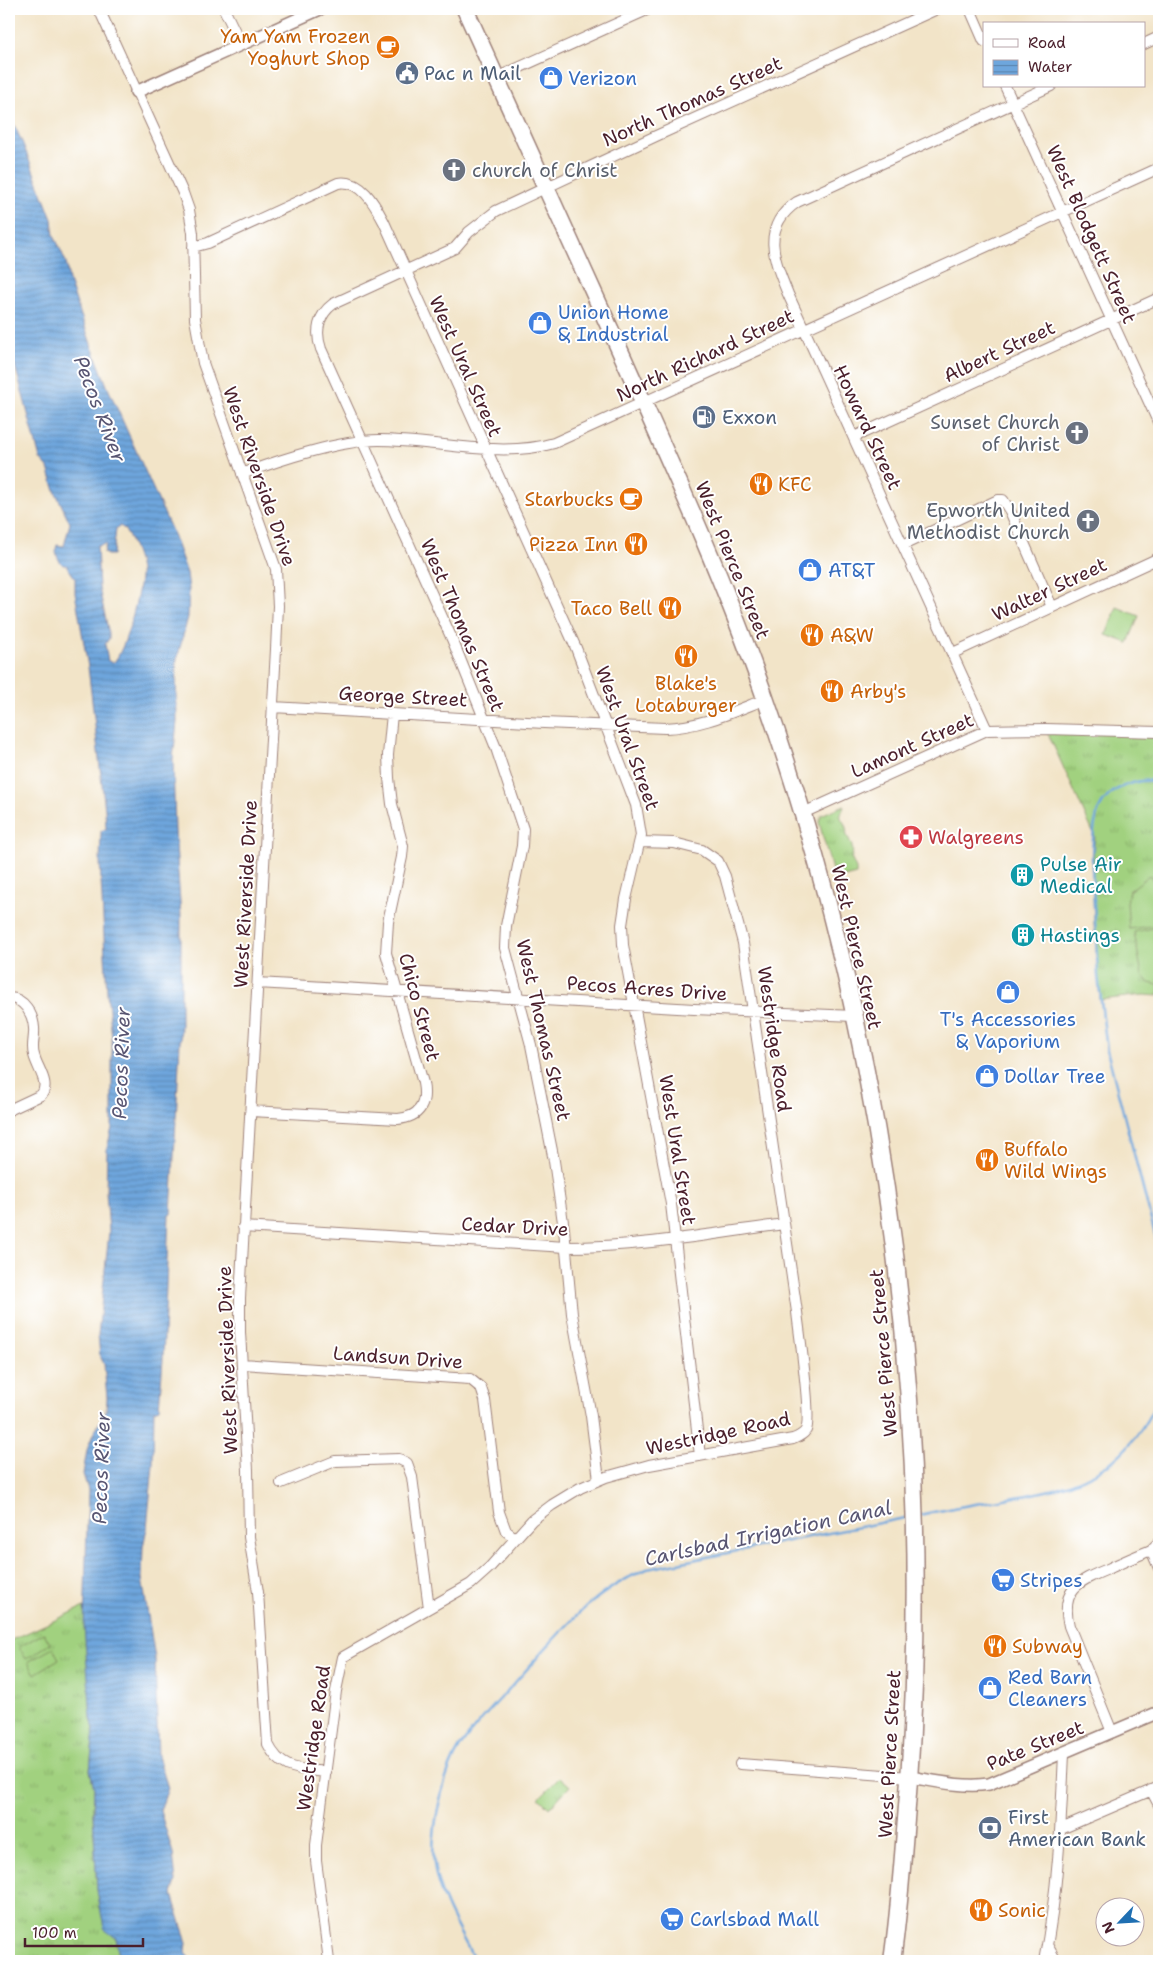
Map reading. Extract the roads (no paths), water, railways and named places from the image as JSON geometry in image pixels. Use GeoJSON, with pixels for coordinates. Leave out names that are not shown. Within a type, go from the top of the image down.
{"type":"FeatureCollection","features":[{"type":"Feature","properties":{"kind":"highway","name":"West Pierce Street"},"geometry":{"type":"LineString","coordinates":[[464,9],[702,531],[734,612],[766,699],[803,813],[827,900],[854,1016],[892,1230],[908,1390],[913,1503],[914,1661],[910,1777],[892,1961]]}},
{"type":"Feature","properties":{"kind":"street","name":"West Riverside Drive"},"geometry":{"type":"LineString","coordinates":[[99,9],[182,193],[192,221],[195,319],[203,363],[276,569],[278,606],[240,1298],[248,1470],[249,1537],[258,1592],[268,1744],[272,1752],[284,1764],[293,1768],[326,1772]]}},
{"type":"Feature","properties":{"kind":"street"},"geometry":{"type":"LineString","coordinates":[[224,9],[241,44]]}},
{"type":"Feature","properties":{"kind":"street"},"geometry":{"type":"LineString","coordinates":[[136,92],[320,9]]}},
{"type":"Feature","properties":{"kind":"street"},"geometry":{"type":"LineString","coordinates":[[496,78],[649,9]]}},
{"type":"Feature","properties":{"kind":"street","name":"North Thomas Street"},"geometry":{"type":"LineString","coordinates":[[324,356],[317,333],[327,309],[455,248],[469,232],[496,211],[937,9]]}},
{"type":"Feature","properties":{"kind":"street"},"geometry":{"type":"LineString","coordinates":[[970,9],[983,39]]}},
{"type":"Feature","properties":{"kind":"street"},"geometry":{"type":"LineString","coordinates":[[1146,43],[1159,37]]}},
{"type":"Feature","properties":{"kind":"street","name":"West Blodgett Street"},"geometry":{"type":"LineString","coordinates":[[1006,88],[1159,424]]}},
{"type":"Feature","properties":{"kind":"street","name":"Howard Street"},"geometry":{"type":"LineString","coordinates":[[987,730],[804,329],[774,256],[773,234],[778,221],[785,212],[806,197],[1047,88]]}},
{"type":"Feature","properties":{"kind":"street","name":"North Richard Street"},"geometry":{"type":"LineString","coordinates":[[242,474],[334,446],[378,440],[484,448],[523,449],[547,445],[1159,168]]}},
{"type":"Feature","properties":{"kind":"street","name":"West Ural Street"},"geometry":{"type":"LineString","coordinates":[[193,247],[208,244],[338,183],[349,183],[360,188],[384,222],[484,448],[576,648],[636,805],[641,826],[640,842],[626,899],[622,933],[671,1204],[700,1456]]}},
{"type":"Feature","properties":{"kind":"street","name":"Albert Street"},"geometry":{"type":"LineString","coordinates":[[854,436],[1159,298]]}},
{"type":"Feature","properties":{"kind":"street","name":"West Thomas Street"},"geometry":{"type":"LineString","coordinates":[[324,356],[437,605],[484,719],[523,829],[522,846],[504,940],[506,957],[538,1073],[560,1192],[572,1314],[591,1416],[599,1480]]}},
{"type":"Feature","properties":{"kind":"street"},"geometry":{"type":"LineString","coordinates":[[903,545],[998,500],[1003,500],[1010,511],[1052,607]]}},
{"type":"Feature","properties":{"kind":"street","name":"Walter Street"},"geometry":{"type":"LineString","coordinates":[[953,653],[1159,558]]}},
{"type":"Feature","properties":{"kind":"street","name":"George Street"},"geometry":{"type":"LineString","coordinates":[[273,707],[665,728],[684,727],[705,722],[766,699]]}},
{"type":"Feature","properties":{"kind":"street","name":"Chico Street"},"geometry":{"type":"LineString","coordinates":[[251,1111],[398,1119],[415,1114],[423,1103],[424,1092],[386,953],[388,922],[403,846],[392,804],[389,778],[388,755],[392,714]]}},
{"type":"Feature","properties":{"kind":"street","name":"Lamont Street"},"geometry":{"type":"LineString","coordinates":[[803,813],[987,730],[1050,729],[1159,732]]}},
{"type":"Feature","properties":{"kind":"street","name":"Westridge Road"},"geometry":{"type":"LineString","coordinates":[[329,1961],[316,1861],[316,1845],[336,1691],[343,1657],[481,1576],[532,1520],[580,1488],[599,1480],[649,1465],[793,1439],[805,1431],[807,1418],[804,1369],[784,1224],[743,944],[725,876],[718,861],[707,852],[689,846],[640,842]]}},
{"type":"Feature","properties":{"kind":"street","name":"Pecos Acres Drive"},"geometry":{"type":"LineString","coordinates":[[258,983],[635,1006],[854,1016]]}},
{"type":"Feature","properties":{"kind":"street"},"geometry":{"type":"LineString","coordinates":[[9,998],[23,1002],[27,1008],[34,1026],[33,1052],[45,1084],[45,1090],[41,1095],[9,1110]]}},
{"type":"Feature","properties":{"kind":"street","name":"Cedar Drive"},"geometry":{"type":"LineString","coordinates":[[243,1227],[566,1247],[622,1246],[784,1224]]}},
{"type":"Feature","properties":{"kind":"street","name":"Landsun Drive"},"geometry":{"type":"LineString","coordinates":[[242,1364],[470,1379],[481,1388],[485,1400],[499,1512],[506,1531],[515,1538]]}},
{"type":"Feature","properties":{"kind":"street"},"geometry":{"type":"LineString","coordinates":[[282,1483],[335,1461],[399,1459],[407,1463],[412,1477],[429,1608]]}},
{"type":"Feature","properties":{"kind":"street"},"geometry":{"type":"LineString","coordinates":[[1112,1732],[1068,1626],[1065,1612],[1066,1604],[1076,1585],[1088,1577],[1155,1546],[1159,1568]]}},
{"type":"Feature","properties":{"kind":"street","name":"Pate Street"},"geometry":{"type":"LineString","coordinates":[[740,1764],[910,1777],[977,1786],[989,1784],[1159,1712]]}},
{"type":"Feature","properties":{"kind":"street"},"geometry":{"type":"LineString","coordinates":[[1044,1961],[1048,1945],[1061,1829],[1064,1753]]}},
{"type":"Feature","properties":{"kind":"street"},"geometry":{"type":"LineString","coordinates":[[1061,1829],[1155,1789],[1159,1805]]}},
{"type":"Feature","properties":{"kind":"street"},"geometry":{"type":"LineString","coordinates":[[1048,1945],[1056,1961]]}},
{"type":"Feature","properties":{"kind":"water","name":"Pecos River"},"geometry":{"type":"Polygon","coordinates":[[[9,114],[23,144],[52,219],[54,235],[66,262],[69,281],[92,347],[108,388],[172,531],[187,573],[189,589],[188,617],[176,663],[177,722],[173,759],[175,830],[181,916],[181,1024],[171,1214],[169,1215],[163,1360],[159,1408],[154,1410],[153,1465],[147,1528],[143,1547],[142,1578],[155,1658],[158,1756],[168,1788],[160,1811],[173,1853],[176,1882],[172,1894],[187,1943],[186,1951],[190,1961],[120,1961],[116,1938],[104,1929],[97,1890],[93,1813],[94,1788],[90,1770],[94,1729],[91,1718],[84,1627],[88,1490],[83,1474],[87,1450],[93,1434],[106,1411],[107,1398],[104,1364],[100,1356],[98,1335],[109,1232],[106,1192],[107,1148],[112,1128],[112,1037],[107,993],[100,862],[101,831],[106,829],[105,810],[88,667],[75,593],[75,578],[66,565],[61,563],[56,553],[57,545],[64,546],[70,523],[55,491],[48,468],[40,459],[9,343],[9,114]],[[119,526],[116,529],[113,555],[104,553],[106,544],[97,546],[99,588],[109,634],[109,639],[105,644],[108,661],[113,663],[123,646],[136,604],[140,578],[136,553],[129,537],[119,526]]]}},
{"type":"Feature","properties":{"kind":"waterway","name":"Carlsbad Irrigation Canal"},"geometry":{"type":"LineString","coordinates":[[1159,781],[1142,781],[1124,786],[1104,801],[1095,822],[1092,867],[1098,976],[1107,1050],[1159,1250]]}},
{"type":"Feature","properties":{"kind":"waterway","name":"Carlsbad Irrigation Canal"},"geometry":{"type":"LineString","coordinates":[[920,1515],[1033,1494],[1064,1486],[1093,1474],[1115,1459],[1130,1444],[1143,1426],[1159,1397]]}},
{"type":"Feature","properties":{"kind":"waterway","name":"Carlsbad Irrigation Canal"},"geometry":{"type":"LineString","coordinates":[[475,1961],[456,1926],[436,1876],[433,1851],[434,1836],[443,1787],[460,1747],[488,1712],[562,1630],[592,1602],[627,1578],[647,1569],[910,1517]]}},
{"type":"Feature","properties":{"kind":"place","name":"Yam Yam Frozen Yoghurt Shop"},"geometry":{"type":"Point","coordinates":[388,47]}},
{"type":"Feature","properties":{"kind":"place","name":"Pac n Mail"},"geometry":{"type":"Point","coordinates":[407,73]}},
{"type":"Feature","properties":{"kind":"place","name":"Verizon"},"geometry":{"type":"Point","coordinates":[551,78]}},
{"type":"Feature","properties":{"kind":"place","name":"church of Christ"},"geometry":{"type":"Point","coordinates":[454,170]}},
{"type":"Feature","properties":{"kind":"place","name":"Union Home & Industrial"},"geometry":{"type":"Point","coordinates":[540,323]}},
{"type":"Feature","properties":{"kind":"place","name":"Exxon"},"geometry":{"type":"Point","coordinates":[704,417]}},
{"type":"Feature","properties":{"kind":"place","name":"Sunset Church of Christ"},"geometry":{"type":"Point","coordinates":[1077,433]}},
{"type":"Feature","properties":{"kind":"place","name":"KFC"},"geometry":{"type":"Point","coordinates":[761,484]}},
{"type":"Feature","properties":{"kind":"place","name":"Starbucks"},"geometry":{"type":"Point","coordinates":[631,499]}},
{"type":"Feature","properties":{"kind":"place","name":"Epworth United Methodist Church"},"geometry":{"type":"Point","coordinates":[1088,521]}},
{"type":"Feature","properties":{"kind":"place","name":"Pizza Inn"},"geometry":{"type":"Point","coordinates":[636,544]}},
{"type":"Feature","properties":{"kind":"place","name":"AT&T"},"geometry":{"type":"Point","coordinates":[810,570]}},
{"type":"Feature","properties":{"kind":"place","name":"Taco Bell"},"geometry":{"type":"Point","coordinates":[670,608]}},
{"type":"Feature","properties":{"kind":"place","name":"A&W"},"geometry":{"type":"Point","coordinates":[812,635]}},
{"type":"Feature","properties":{"kind":"place","name":"Blake's Lotaburger"},"geometry":{"type":"Point","coordinates":[686,656]}},
{"type":"Feature","properties":{"kind":"place","name":"Arby's"},"geometry":{"type":"Point","coordinates":[832,691]}},
{"type":"Feature","properties":{"kind":"place","name":"Walgreens"},"geometry":{"type":"Point","coordinates":[911,837]}},
{"type":"Feature","properties":{"kind":"place","name":"Pulse Air Medical"},"geometry":{"type":"Point","coordinates":[1022,875]}},
{"type":"Feature","properties":{"kind":"place","name":"Hastings"},"geometry":{"type":"Point","coordinates":[1023,935]}},
{"type":"Feature","properties":{"kind":"place","name":"T's Accessories & Vaporium"},"geometry":{"type":"Point","coordinates":[1008,992]}},
{"type":"Feature","properties":{"kind":"place","name":"Dollar Tree"},"geometry":{"type":"Point","coordinates":[987,1076]}},
{"type":"Feature","properties":{"kind":"place","name":"Buffalo Wild Wings"},"geometry":{"type":"Point","coordinates":[987,1160]}},
{"type":"Feature","properties":{"kind":"place","name":"Stripes"},"geometry":{"type":"Point","coordinates":[1003,1580]}},
{"type":"Feature","properties":{"kind":"place","name":"Subway"},"geometry":{"type":"Point","coordinates":[995,1646]}},
{"type":"Feature","properties":{"kind":"place","name":"Red Barn Cleaners"},"geometry":{"type":"Point","coordinates":[990,1688]}},
{"type":"Feature","properties":{"kind":"place","name":"First American Bank"},"geometry":{"type":"Point","coordinates":[990,1828]}},
{"type":"Feature","properties":{"kind":"place","name":"Sonic"},"geometry":{"type":"Point","coordinates":[981,1910]}},
{"type":"Feature","properties":{"kind":"place","name":"Carlsbad Mall"},"geometry":{"type":"Point","coordinates":[672,1919]}}]}
